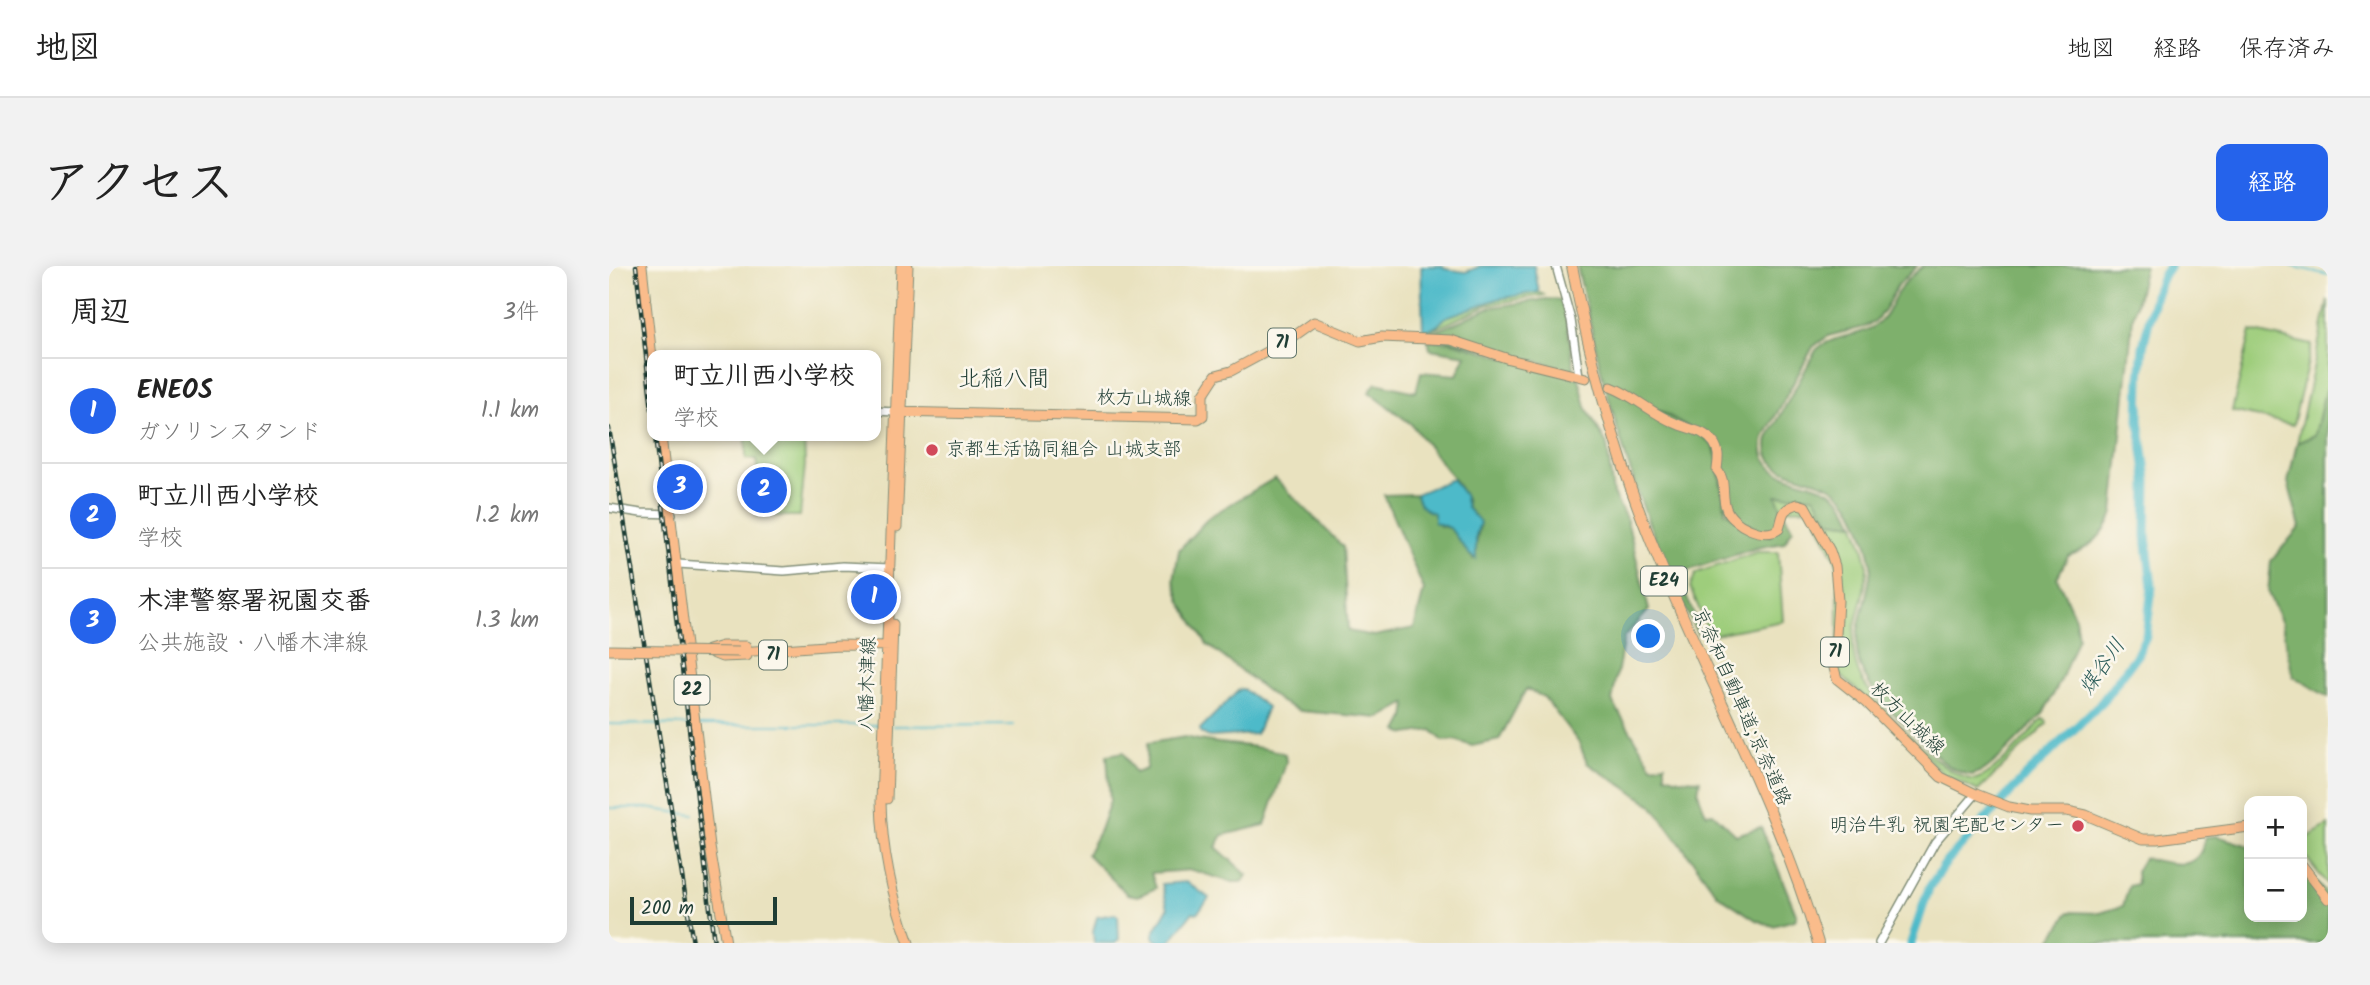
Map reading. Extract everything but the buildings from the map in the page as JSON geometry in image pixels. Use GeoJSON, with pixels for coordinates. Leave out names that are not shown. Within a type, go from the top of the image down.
{"type":"FeatureCollection","features":[{"type":"Feature","properties":{"kind":"highway","name":"京奈和自動車道;京奈道路"},"geometry":{"type":"LineString","coordinates":[[1571,266],[1599,396],[1637,515],[1798,881],[1818,943]]}},
{"type":"Feature","properties":{"kind":"main road"},"geometry":{"type":"LineString","coordinates":[[642,266],[651,350]]}},
{"type":"Feature","properties":{"kind":"main road","name":"八幡木津線"},"geometry":{"type":"LineString","coordinates":[[901,266],[882,826],[898,915],[909,943]]}},
{"type":"Feature","properties":{"kind":"main road","name":"八幡木津線"},"geometry":{"type":"LineString","coordinates":[[890,646],[890,568],[908,266]]}},
{"type":"Feature","properties":{"kind":"main road","name":"枚方山城線"},"geometry":{"type":"LineString","coordinates":[[898,412],[1198,419],[1203,415],[1203,395],[1216,375],[1231,371],[1290,339],[1314,322],[1360,341],[1382,337],[1451,340],[1509,359],[1583,377]]}},
{"type":"Feature","properties":{"kind":"main road","name":"枚方山城線"},"geometry":{"type":"LineString","coordinates":[[1611,387],[1630,395],[1665,419],[1698,430],[1710,439],[1718,452],[1717,470],[1723,477],[1725,506],[1734,519],[1757,532],[1770,534],[1779,529],[1782,513],[1794,505],[1805,506],[1831,551],[1835,566],[1839,601],[1834,668],[1837,680],[1867,703],[1936,772],[1976,794],[2004,805],[2030,811],[2067,811],[2143,839],[2244,828]]}},
{"type":"Feature","properties":{"kind":"main road","name":"22"},"geometry":{"type":"LineString","coordinates":[[662,441],[712,858],[726,943]]}},
{"type":"Feature","properties":{"kind":"main road","name":"71"},"geometry":{"type":"LineString","coordinates":[[688,650],[780,643],[890,646]]}},
{"type":"Feature","properties":{"kind":"main road","name":"71"},"geometry":{"type":"LineString","coordinates":[[609,650],[739,652],[839,645]]}},
{"type":"Feature","properties":{"kind":"main road"},"geometry":{"type":"LineString","coordinates":[[2307,872],[2328,900]]}},
{"type":"Feature","properties":{"kind":"street"},"geometry":{"type":"LineString","coordinates":[[1556,266],[1571,320],[1576,367],[1583,377]]}},
{"type":"Feature","properties":{"kind":"street"},"geometry":{"type":"LineString","coordinates":[[881,411],[898,412]]}},
{"type":"Feature","properties":{"kind":"street"},"geometry":{"type":"LineString","coordinates":[[609,508],[672,514]]}},
{"type":"Feature","properties":{"kind":"street"},"geometry":{"type":"LineString","coordinates":[[678,564],[785,571],[843,566],[890,568]]}},
{"type":"Feature","properties":{"kind":"street"},"geometry":{"type":"LineString","coordinates":[[1879,943],[1935,842],[1976,794]]}},
{"type":"Feature","properties":{"kind":"green space"},"geometry":{"type":"Polygon","coordinates":[[[1577,266],[1917,266],[1897,286],[1884,311],[1875,321],[1864,327],[1828,336],[1813,347],[1764,437],[1763,452],[1767,463],[1787,476],[1827,489],[1845,505],[1855,524],[1830,521],[1814,496],[1776,495],[1782,510],[1779,525],[1762,532],[1734,517],[1723,496],[1715,442],[1624,390],[1604,383],[1577,266]]]}},
{"type":"Feature","properties":{"kind":"green space"},"geometry":{"type":"Polygon","coordinates":[[[1923,266],[2145,266],[2133,317],[2113,513],[2096,540],[2068,556],[2057,578],[2075,618],[2078,637],[2061,680],[2043,714],[1998,759],[1973,775],[1956,770],[1935,755],[1885,704],[1864,675],[1857,653],[1857,641],[1871,566],[1865,538],[1851,507],[1831,487],[1778,467],[1767,450],[1768,438],[1816,350],[1830,341],[1876,325],[1884,317],[1902,286],[1923,266]]]}},
{"type":"Feature","properties":{"kind":"green space"},"geometry":{"type":"Polygon","coordinates":[[[1539,292],[1544,295],[1487,305],[1420,336],[1423,331],[1437,326],[1446,317],[1497,299],[1539,292]]]}},
{"type":"Feature","properties":{"kind":"green space"},"geometry":{"type":"Polygon","coordinates":[[[1546,299],[1564,300],[1574,368],[1572,370],[1429,335],[1488,308],[1546,299]]]}},
{"type":"Feature","properties":{"kind":"green space"},"geometry":{"type":"Polygon","coordinates":[[[2328,300],[2328,388],[2315,435],[2297,443],[2328,300]]]}},
{"type":"Feature","properties":{"kind":"green space"},"geometry":{"type":"Polygon","coordinates":[[[2251,331],[2312,345],[2293,425],[2232,411],[2251,331]]]}},
{"type":"Feature","properties":{"kind":"green space"},"geometry":{"type":"Polygon","coordinates":[[[1428,340],[1451,342],[1579,378],[1586,407],[1607,445],[1613,494],[1627,520],[1649,610],[1624,637],[1612,701],[1652,766],[1665,764],[1665,775],[1700,780],[1698,793],[1706,814],[1713,813],[1736,835],[1761,827],[1797,916],[1795,920],[1773,926],[1756,920],[1718,895],[1651,804],[1587,763],[1579,743],[1544,697],[1526,689],[1499,740],[1472,746],[1455,740],[1443,741],[1432,730],[1406,734],[1398,731],[1405,718],[1407,703],[1380,718],[1300,711],[1281,702],[1207,644],[1181,602],[1174,580],[1179,550],[1209,517],[1275,478],[1343,547],[1348,631],[1374,636],[1414,628],[1424,590],[1384,495],[1416,494],[1422,506],[1434,513],[1440,526],[1450,528],[1473,559],[1480,526],[1477,518],[1467,508],[1466,499],[1456,482],[1411,424],[1369,392],[1376,383],[1416,392],[1421,372],[1457,375],[1466,355],[1430,349],[1428,340]]]}},
{"type":"Feature","properties":{"kind":"green space"},"geometry":{"type":"Polygon","coordinates":[[[1606,388],[1677,421],[1711,444],[1719,466],[1725,512],[1770,536],[1784,514],[1793,529],[1784,543],[1756,548],[1677,574],[1696,619],[1698,635],[1645,513],[1606,388]]]}},
{"type":"Feature","properties":{"kind":"green space"},"geometry":{"type":"Polygon","coordinates":[[[2328,388],[2328,697],[2293,676],[2282,623],[2268,593],[2271,561],[2300,527],[2288,482],[2297,443],[2315,435],[2328,388]]]}},
{"type":"Feature","properties":{"kind":"green space"},"geometry":{"type":"Polygon","coordinates":[[[746,441],[804,441],[805,465],[800,516],[756,516],[757,459],[746,459],[746,441]]]}},
{"type":"Feature","properties":{"kind":"green space"},"geometry":{"type":"Polygon","coordinates":[[[1776,495],[1815,496],[1830,521],[1855,524],[1867,565],[1865,587],[1854,632],[1857,668],[1862,680],[1882,706],[1932,756],[1964,777],[1976,779],[1993,770],[2043,719],[2046,721],[2047,724],[1978,791],[1943,774],[1896,725],[1838,673],[1838,565],[1811,508],[1781,509],[1776,495]]]}},
{"type":"Feature","properties":{"kind":"green space"},"geometry":{"type":"Polygon","coordinates":[[[1757,552],[1778,552],[1783,621],[1710,635],[1690,587],[1696,573],[1757,552]]]}},
{"type":"Feature","properties":{"kind":"green space"},"geometry":{"type":"Polygon","coordinates":[[[1185,737],[1285,754],[1286,763],[1265,825],[1223,835],[1216,847],[1247,875],[1243,882],[1231,882],[1192,870],[1151,873],[1156,888],[1138,896],[1127,894],[1087,854],[1100,830],[1110,801],[1107,755],[1124,752],[1135,773],[1146,769],[1148,743],[1185,737]]]}},
{"type":"Feature","properties":{"kind":"green space"},"geometry":{"type":"Polygon","coordinates":[[[2328,825],[2328,885],[2307,858],[2307,838],[2328,825]]]}},
{"type":"Feature","properties":{"kind":"green space"},"geometry":{"type":"Polygon","coordinates":[[[2217,836],[2244,844],[2244,922],[2307,922],[2307,873],[2328,895],[2328,943],[2049,943],[2069,912],[2100,913],[2123,906],[2129,886],[2137,884],[2136,872],[2144,858],[2174,864],[2191,862],[2202,849],[2205,837],[2217,836]]]}},
{"type":"Feature","properties":{"kind":"water"},"geometry":{"type":"Polygon","coordinates":[[[1421,266],[1442,266],[1466,272],[1481,266],[1534,266],[1539,292],[1497,299],[1446,317],[1437,326],[1423,331],[1421,266]]]}},
{"type":"Feature","properties":{"kind":"water"},"geometry":{"type":"Polygon","coordinates":[[[1452,479],[1464,495],[1467,508],[1480,522],[1476,536],[1476,559],[1469,554],[1450,528],[1434,522],[1434,513],[1422,506],[1417,498],[1416,494],[1452,479]]]}},
{"type":"Feature","properties":{"kind":"water"},"geometry":{"type":"Polygon","coordinates":[[[1243,689],[1267,707],[1256,734],[1209,737],[1201,733],[1200,729],[1243,689]]]}},
{"type":"Feature","properties":{"kind":"water"},"geometry":{"type":"Polygon","coordinates":[[[1187,882],[1209,898],[1197,913],[1193,912],[1169,943],[1160,943],[1153,938],[1153,934],[1168,908],[1162,884],[1187,882]]]}},
{"type":"Feature","properties":{"kind":"water"},"geometry":{"type":"Polygon","coordinates":[[[1115,914],[1118,916],[1119,940],[1115,943],[1094,943],[1093,932],[1097,917],[1115,914]]]}},
{"type":"Feature","properties":{"kind":"waterway","name":"煤谷川"},"geometry":{"type":"LineString","coordinates":[[1911,943],[1929,888],[1947,861],[2022,780],[2102,702],[2137,655],[2146,636],[2152,587],[2146,536],[2147,480],[2139,420],[2140,377],[2143,347],[2155,295],[2170,266]]}},
{"type":"Feature","properties":{"kind":"waterway"},"geometry":{"type":"LineString","coordinates":[[2292,266],[2328,275]]}},
{"type":"Feature","properties":{"kind":"waterway"},"geometry":{"type":"LineString","coordinates":[[609,724],[691,725]]}},
{"type":"Feature","properties":{"kind":"waterway"},"geometry":{"type":"LineString","coordinates":[[700,725],[880,725]]}},
{"type":"Feature","properties":{"kind":"waterway"},"geometry":{"type":"LineString","coordinates":[[893,726],[1014,725]]}},
{"type":"Feature","properties":{"kind":"waterway"},"geometry":{"type":"LineString","coordinates":[[609,808],[646,808],[694,815]]}},
{"type":"Feature","properties":{"kind":"railway"},"geometry":{"type":"LineString","coordinates":[[636,266],[647,365]]}},
{"type":"Feature","properties":{"kind":"railway"},"geometry":{"type":"LineString","coordinates":[[609,428],[693,943]]}},
{"type":"Feature","properties":{"kind":"railway"},"geometry":{"type":"LineString","coordinates":[[656,441],[714,943]]}},
{"type":"Feature","properties":{"kind":"place","name":"京都生活協同組合 山城支部"},"geometry":{"type":"Point","coordinates":[932,450]}},
{"type":"Feature","properties":{"kind":"place","name":"木津警察署祝園交番"},"geometry":{"type":"Point","coordinates":[680,487]}},
{"type":"Feature","properties":{"kind":"place","name":"町立川西小学校"},"geometry":{"type":"Point","coordinates":[764,490]}},
{"type":"Feature","properties":{"kind":"place","name":"ENEOS"},"geometry":{"type":"Point","coordinates":[874,597]}},
{"type":"Feature","properties":{"kind":"place","name":"明治牛乳 祝園宅配センター"},"geometry":{"type":"Point","coordinates":[2078,826]}},
{"type":"Feature","properties":{"kind":"district","name":"北稲八間"},"geometry":{"type":"Point","coordinates":[1004,380]}}]}
